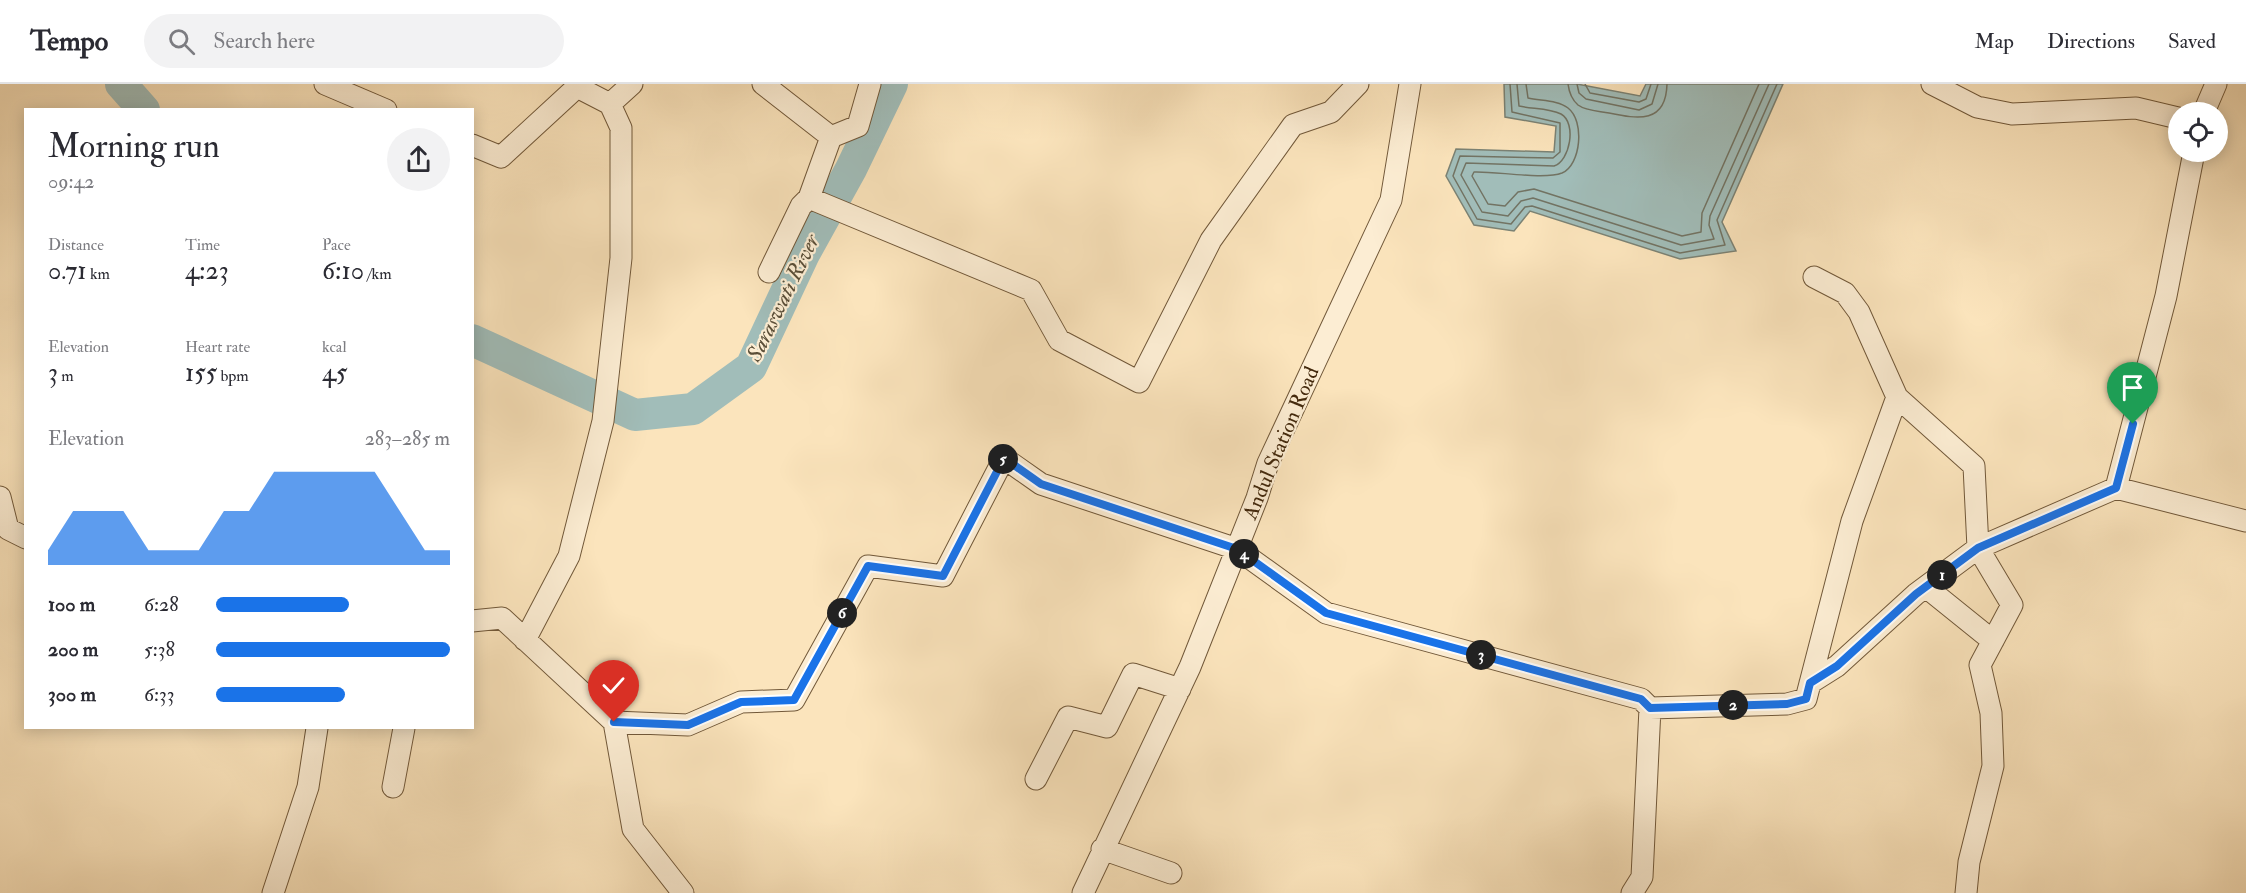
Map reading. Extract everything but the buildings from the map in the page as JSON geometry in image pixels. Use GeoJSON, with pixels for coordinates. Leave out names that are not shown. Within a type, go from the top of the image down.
{"type":"FeatureCollection","features":[{"type":"Feature","properties":{"kind":"street"},"geometry":{"type":"LineString","coordinates":[[325,84],[381,108]]}},
{"type":"Feature","properties":{"kind":"street"},"geometry":{"type":"LineString","coordinates":[[610,104],[632,84]]}},
{"type":"Feature","properties":{"kind":"street"},"geometry":{"type":"LineString","coordinates":[[763,84],[831,136]]}},
{"type":"Feature","properties":{"kind":"street"},"geometry":{"type":"LineString","coordinates":[[831,136],[858,126],[870,84]]}},
{"type":"Feature","properties":{"kind":"street"},"geometry":{"type":"LineString","coordinates":[[809,198],[1031,290],[1059,340],[1139,382],[1211,240],[1293,125],[1331,112],[1359,84]]}},
{"type":"Feature","properties":{"kind":"street","name":"Andul Station Road"},"geometry":{"type":"LineString","coordinates":[[1083,893],[1179,688],[1237,549],[1268,463],[1391,200],[1410,84]]}},
{"type":"Feature","properties":{"kind":"street"},"geometry":{"type":"LineString","coordinates":[[1932,84],[1977,107],[2012,114],[2136,108],[2168,116]]}},
{"type":"Feature","properties":{"kind":"street"},"geometry":{"type":"LineString","coordinates":[[2208,102],[2216,84]]}},
{"type":"Feature","properties":{"kind":"street"},"geometry":{"type":"LineString","coordinates":[[474,146],[501,157],[577,87],[610,104],[621,128],[621,258],[603,421],[569,556],[525,640]]}},
{"type":"Feature","properties":{"kind":"street"},"geometry":{"type":"LineString","coordinates":[[769,272],[801,206],[809,198],[831,136]]}},
{"type":"Feature","properties":{"kind":"street"},"geometry":{"type":"LineString","coordinates":[[2116,488],[2166,296],[2192,162]]}},
{"type":"Feature","properties":{"kind":"street"},"geometry":{"type":"LineString","coordinates":[[1814,277],[1845,294],[1859,312],[1897,397],[1974,466],[1978,548],[2012,604],[1980,665],[1991,712],[1993,766],[1969,862],[1966,893]]}},
{"type":"Feature","properties":{"kind":"street"},"geometry":{"type":"LineString","coordinates":[[614,722],[688,725],[741,702],[794,700],[868,566],[943,576],[1004,458],[1041,484],[1237,549],[1326,613],[1641,699],[1650,708],[1787,704],[1806,699],[1852,521],[1897,397]]}},
{"type":"Feature","properties":{"kind":"street"},"geometry":{"type":"LineString","coordinates":[[1810,683],[1837,666],[1926,587],[1978,548],[2116,488],[2246,521]]}},
{"type":"Feature","properties":{"kind":"street"},"geometry":{"type":"LineString","coordinates":[[0,497],[11,536]]}},
{"type":"Feature","properties":{"kind":"street"},"geometry":{"type":"LineString","coordinates":[[1926,587],[1993,641]]}},
{"type":"Feature","properties":{"kind":"street"},"geometry":{"type":"LineString","coordinates":[[474,621],[502,618],[614,722],[633,829],[683,893]]}},
{"type":"Feature","properties":{"kind":"street"},"geometry":{"type":"LineString","coordinates":[[1036,779],[1068,717],[1107,727],[1133,674],[1179,688]]}},
{"type":"Feature","properties":{"kind":"street"},"geometry":{"type":"LineString","coordinates":[[1632,893],[1642,877],[1650,708]]}},
{"type":"Feature","properties":{"kind":"street"},"geometry":{"type":"LineString","coordinates":[[273,893],[308,787],[317,729]]}},
{"type":"Feature","properties":{"kind":"street"},"geometry":{"type":"LineString","coordinates":[[393,787],[404,729]]}},
{"type":"Feature","properties":{"kind":"street"},"geometry":{"type":"LineString","coordinates":[[1102,849],[1171,873]]}},
{"type":"Feature","properties":{"kind":"water"},"geometry":{"type":"Polygon","coordinates":[[[1504,84],[1577,84],[1640,96],[1646,84],[1783,84],[1722,222],[1736,251],[1680,259],[1530,211],[1514,231],[1474,225],[1446,176],[1456,149],[1554,152],[1556,126],[1505,117],[1504,84]]]}},
{"type":"Feature","properties":{"kind":"waterway","name":"Saraswati River"},"geometry":{"type":"LineString","coordinates":[[121,84],[142,108]]}},
{"type":"Feature","properties":{"kind":"waterway","name":"Saraswati River"},"geometry":{"type":"LineString","coordinates":[[474,341],[635,415],[693,409],[751,367],[804,254],[851,169],[892,84]]}},
{"type":"Feature","properties":{"kind":"route"},"geometry":{"type":"LineString","coordinates":[[614,722],[688,725],[741,702],[794,700],[868,566],[943,576],[1004,458],[1041,484],[1237,549],[1326,613],[1641,699],[1650,708],[1787,704],[1806,699],[1810,683],[1837,666],[1916,594],[1978,548],[2116,488],[2133,424]]}}]}
